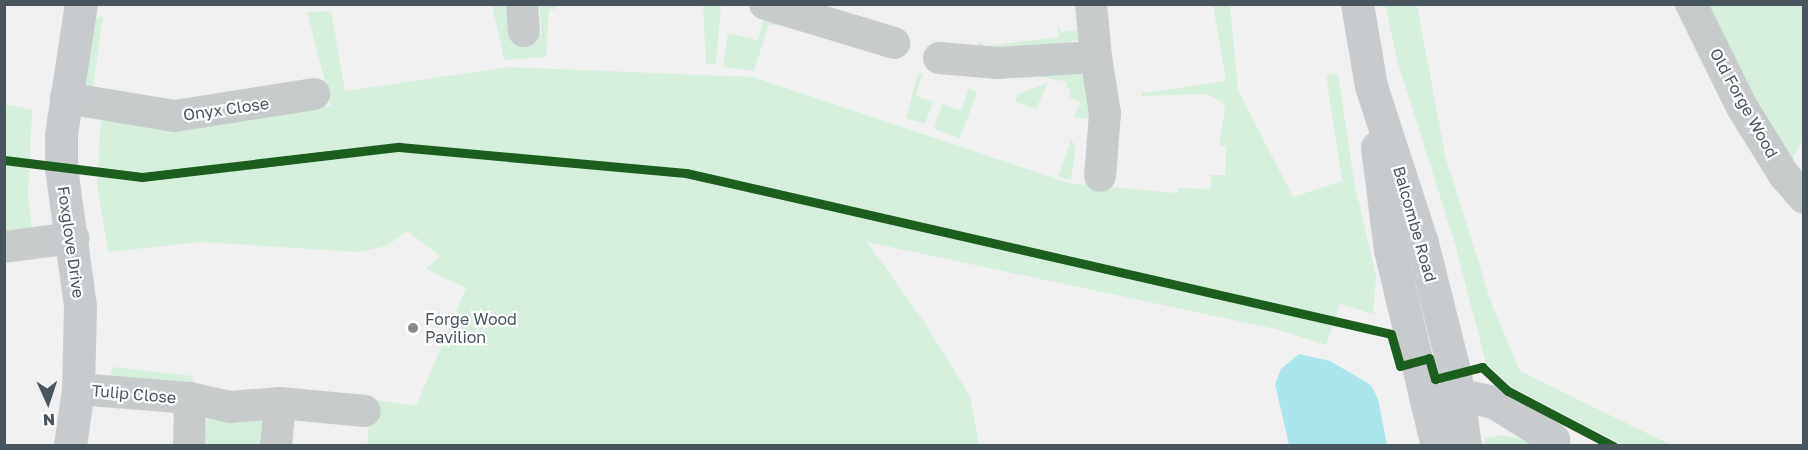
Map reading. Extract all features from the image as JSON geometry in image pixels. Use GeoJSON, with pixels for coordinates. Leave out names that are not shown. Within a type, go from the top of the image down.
{"type":"FeatureCollection","features":[{"type":"Feature","properties":{"kind":"main road","name":"Foxglove Drive"},"geometry":{"type":"LineString","coordinates":[[70,446],[78,389],[80,306],[73,238],[61,168],[66,98],[81,4]]}},
{"type":"Feature","properties":{"kind":"main road","name":"Balcombe Road"},"geometry":{"type":"LineString","coordinates":[[1357,4],[1371,86],[1422,243],[1463,421]]}},
{"type":"Feature","properties":{"kind":"main road"},"geometry":{"type":"LineString","coordinates":[[1371,86],[1390,250],[1432,426],[1463,421],[1559,442]]}},
{"type":"Feature","properties":{"kind":"street"},"geometry":{"type":"LineString","coordinates":[[765,4],[894,43]]}},
{"type":"Feature","properties":{"kind":"street"},"geometry":{"type":"LineString","coordinates":[[1091,4],[1105,113],[1100,176]]}},
{"type":"Feature","properties":{"kind":"street","name":"Old Forge Wood"},"geometry":{"type":"LineString","coordinates":[[1691,4],[1742,107],[1784,175],[1803,198]]}},
{"type":"Feature","properties":{"kind":"street"},"geometry":{"type":"LineString","coordinates":[[939,58],[998,63],[1096,57]]}},
{"type":"Feature","properties":{"kind":"street","name":"Onyx Close"},"geometry":{"type":"LineString","coordinates":[[66,98],[175,116],[314,94]]}},
{"type":"Feature","properties":{"kind":"street"},"geometry":{"type":"LineString","coordinates":[[4,247],[73,238]]}},
{"type":"Feature","properties":{"kind":"street","name":"Tulip Close"},"geometry":{"type":"LineString","coordinates":[[78,389],[190,398],[230,407],[280,403],[365,411]]}},
{"type":"Feature","properties":{"kind":"street","name":"Tulip Close"},"geometry":{"type":"LineString","coordinates":[[189,446],[190,398]]}},
{"type":"Feature","properties":{"kind":"street"},"geometry":{"type":"LineString","coordinates":[[276,446],[280,403]]}},
{"type":"Feature","properties":{"kind":"green space"},"geometry":{"type":"Polygon","coordinates":[[[492,5],[510,5],[528,35],[542,35],[539,5],[556,5],[556,9],[549,9],[546,57],[504,60],[492,5]]]}},
{"type":"Feature","properties":{"kind":"green space"},"geometry":{"type":"Polygon","coordinates":[[[703,5],[721,6],[716,65],[706,64],[703,5]]]}},
{"type":"Feature","properties":{"kind":"green space"},"geometry":{"type":"Polygon","coordinates":[[[1213,5],[1230,5],[1238,90],[1293,197],[1342,181],[1326,75],[1338,73],[1354,181],[1376,276],[1373,314],[1340,304],[1326,345],[1275,329],[867,242],[925,323],[970,396],[979,445],[367,445],[371,399],[416,406],[466,288],[426,269],[440,256],[407,231],[387,246],[357,252],[201,242],[108,252],[97,184],[101,115],[198,122],[331,106],[307,12],[331,11],[345,91],[509,67],[753,77],[1069,183],[1177,193],[1178,188],[1210,189],[1211,175],[1225,175],[1226,146],[1219,145],[1225,109],[1222,102],[1206,94],[1142,96],[1142,93],[1226,81],[1213,5]]]}},
{"type":"Feature","properties":{"kind":"green space"},"geometry":{"type":"Polygon","coordinates":[[[1385,5],[1417,5],[1445,155],[1492,305],[1520,371],[1671,445],[1624,445],[1512,387],[1486,363],[1455,244],[1398,63],[1385,5]]]}},
{"type":"Feature","properties":{"kind":"green space"},"geometry":{"type":"Polygon","coordinates":[[[1691,5],[1803,5],[1803,139],[1784,175],[1691,5]]]}},
{"type":"Feature","properties":{"kind":"green space"},"geometry":{"type":"Polygon","coordinates":[[[103,16],[92,96],[83,89],[93,19],[103,16]]]}},
{"type":"Feature","properties":{"kind":"green space"},"geometry":{"type":"Polygon","coordinates":[[[765,16],[778,19],[776,26],[769,24],[754,71],[723,67],[728,33],[758,40],[765,16]]]}},
{"type":"Feature","properties":{"kind":"green space"},"geometry":{"type":"Polygon","coordinates":[[[1057,23],[1061,32],[1080,30],[1079,40],[995,55],[979,47],[978,40],[986,46],[1059,37],[1057,23]]]}},
{"type":"Feature","properties":{"kind":"green space"},"geometry":{"type":"Polygon","coordinates":[[[1085,69],[1093,118],[1074,118],[1080,102],[1068,98],[1071,89],[1066,87],[1068,82],[1041,77],[1041,72],[1085,69]]]}},
{"type":"Feature","properties":{"kind":"green space"},"geometry":{"type":"Polygon","coordinates":[[[918,73],[923,74],[916,96],[933,102],[925,124],[906,118],[918,73]]]}},
{"type":"Feature","properties":{"kind":"green space"},"geometry":{"type":"Polygon","coordinates":[[[1048,83],[1036,109],[1015,102],[1017,94],[1048,83]]]}},
{"type":"Feature","properties":{"kind":"green space"},"geometry":{"type":"Polygon","coordinates":[[[969,88],[977,92],[960,138],[934,129],[942,104],[961,111],[969,88]]]}},
{"type":"Feature","properties":{"kind":"green space"},"geometry":{"type":"Polygon","coordinates":[[[5,104],[32,110],[28,196],[32,229],[5,237],[5,104]]]}},
{"type":"Feature","properties":{"kind":"green space"},"geometry":{"type":"Polygon","coordinates":[[[1071,140],[1076,146],[1071,180],[1058,177],[1071,140]]]}},
{"type":"Feature","properties":{"kind":"green space"},"geometry":{"type":"Polygon","coordinates":[[[112,367],[193,376],[192,387],[110,380],[112,367]]]}},
{"type":"Feature","properties":{"kind":"green space"},"geometry":{"type":"Polygon","coordinates":[[[210,416],[264,421],[265,445],[204,446],[206,421],[210,416]]]}},
{"type":"Feature","properties":{"kind":"green space"},"geometry":{"type":"Polygon","coordinates":[[[1501,435],[1537,445],[1482,446],[1486,438],[1501,435]]]}},
{"type":"Feature","properties":{"kind":"water"},"geometry":{"type":"Polygon","coordinates":[[[1299,354],[1330,361],[1371,385],[1378,399],[1387,445],[1289,445],[1275,384],[1281,369],[1299,354]]]}},
{"type":"Feature","properties":{"kind":"cycle path"},"geometry":{"type":"LineString","coordinates":[[4,160],[142,177],[399,147],[686,173],[1391,334],[1400,366],[1429,358],[1435,379],[1482,367],[1508,391],[1613,446]]}},
{"type":"Feature","properties":{"kind":"place","name":"Forge Wood Pavilion"},"geometry":{"type":"Point","coordinates":[413,328]}}]}
